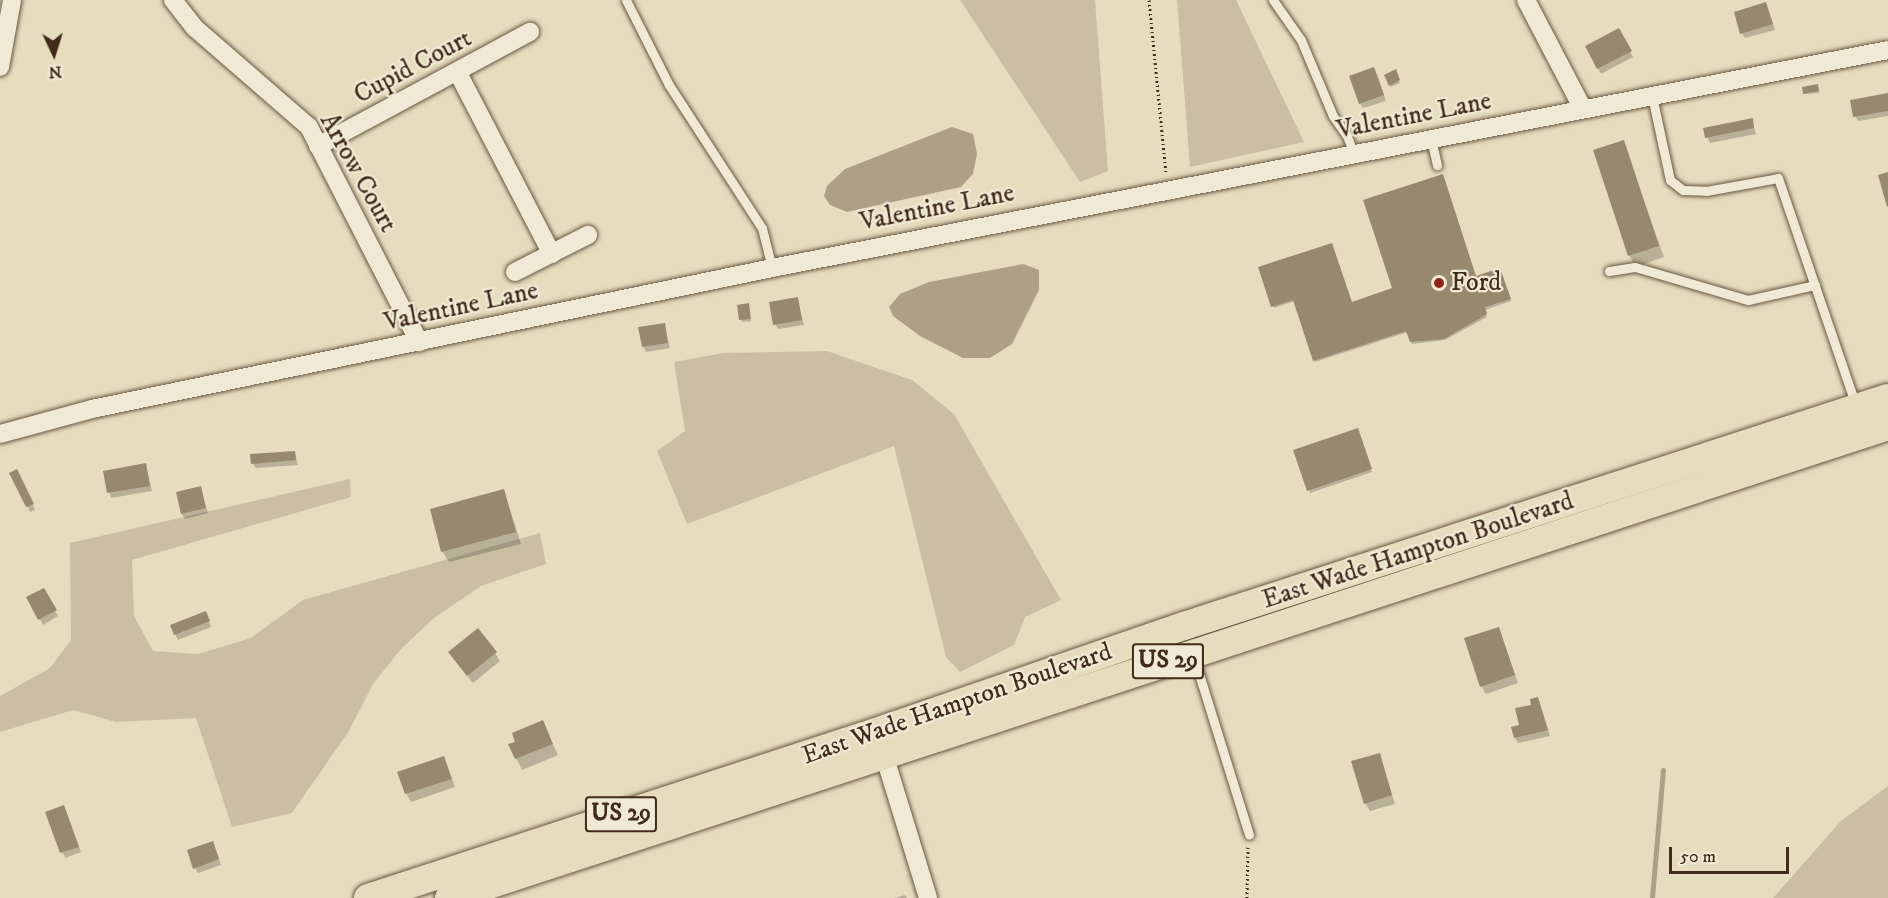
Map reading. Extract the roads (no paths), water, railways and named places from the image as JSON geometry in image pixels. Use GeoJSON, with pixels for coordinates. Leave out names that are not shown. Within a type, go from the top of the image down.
{"type":"FeatureCollection","features":[{"type":"Feature","properties":{"kind":"main road","name":"East Wade Hampton Boulevard"},"geometry":{"type":"LineString","coordinates":[[368,898],[502,866],[880,744],[1192,653],[1870,422],[1888,398]]}},
{"type":"Feature","properties":{"kind":"main road","name":"East Wade Hampton Boulevard"},"geometry":{"type":"LineString","coordinates":[[880,744],[1184,626],[1870,422]]}},
{"type":"Feature","properties":{"kind":"main road","name":"East Wade Hampton Boulevard"},"geometry":{"type":"LineString","coordinates":[[449,898],[502,866]]}},
{"type":"Feature","properties":{"kind":"street"},"geometry":{"type":"LineString","coordinates":[[0,67],[12,0]]}},
{"type":"Feature","properties":{"kind":"street","name":"Arrow Court"},"geometry":{"type":"LineString","coordinates":[[173,0],[195,28],[309,127],[419,342]]}},
{"type":"Feature","properties":{"kind":"street"},"geometry":{"type":"LineString","coordinates":[[1526,0],[1583,109]]}},
{"type":"Feature","properties":{"kind":"street","name":"Cupid Court"},"geometry":{"type":"LineString","coordinates":[[318,146],[531,32]]}},
{"type":"Feature","properties":{"kind":"street","name":"Valentine Lane"},"geometry":{"type":"LineString","coordinates":[[0,434],[92,409],[772,268],[1168,188],[1888,50]]}},
{"type":"Feature","properties":{"kind":"street"},"geometry":{"type":"LineString","coordinates":[[458,73],[552,254]]}},
{"type":"Feature","properties":{"kind":"street"},"geometry":{"type":"LineString","coordinates":[[515,272],[588,235]]}},
{"type":"Feature","properties":{"kind":"street"},"geometry":{"type":"LineString","coordinates":[[880,744],[928,898]]}},
{"type":"Feature","properties":{"kind":"lane"},"geometry":{"type":"LineString","coordinates":[[626,0],[669,85],[762,228],[772,268]]}},
{"type":"Feature","properties":{"kind":"lane"},"geometry":{"type":"LineString","coordinates":[[1273,0],[1301,40],[1333,116],[1347,136],[1354,154]]}},
{"type":"Feature","properties":{"kind":"lane"},"geometry":{"type":"LineString","coordinates":[[1652,96],[1670,180],[1683,190],[1706,191],[1778,178],[1815,285],[1870,422]]}},
{"type":"Feature","properties":{"kind":"lane"},"geometry":{"type":"LineString","coordinates":[[1431,139],[1437,165]]}},
{"type":"Feature","properties":{"kind":"lane"},"geometry":{"type":"LineString","coordinates":[[1609,271],[1635,267],[1748,300],[1815,285]]}},
{"type":"Feature","properties":{"kind":"lane"},"geometry":{"type":"LineString","coordinates":[[1192,653],[1249,835]]}},
{"type":"Feature","properties":{"kind":"waterway"},"geometry":{"type":"LineString","coordinates":[[1652,898],[1663,770]]}},
{"type":"Feature","properties":{"kind":"place","name":"Ford"},"geometry":{"type":"Point","coordinates":[1439,283]}}]}
